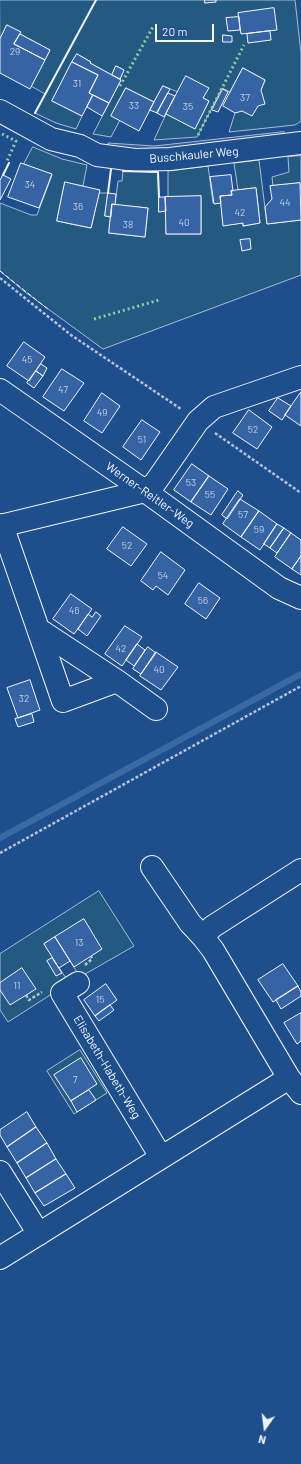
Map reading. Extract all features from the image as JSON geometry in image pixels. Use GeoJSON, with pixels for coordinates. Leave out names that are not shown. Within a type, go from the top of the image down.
{"type":"FeatureCollection","features":[{"type":"Feature","properties":{"kind":"street","name":"Buschkauler Weg"},"geometry":{"type":"LineString","coordinates":[[0,111],[51,138],[80,146],[97,155],[135,160],[170,160],[301,143]]}},
{"type":"Feature","properties":{"kind":"street"},"geometry":{"type":"LineString","coordinates":[[118,681],[63,701],[1,526],[145,491],[155,483],[198,421],[214,407],[301,377]]}},
{"type":"Feature","properties":{"kind":"street","name":"Werner-Reitler-Weg"},"geometry":{"type":"LineString","coordinates":[[0,390],[145,491],[278,588],[301,598]]}},
{"type":"Feature","properties":{"kind":"street"},"geometry":{"type":"LineString","coordinates":[[38,628],[118,681],[156,709]]}},
{"type":"Feature","properties":{"kind":"street"},"geometry":{"type":"LineString","coordinates":[[0,1258],[161,1157],[295,1085],[213,950],[190,923],[152,867]]}},
{"type":"Feature","properties":{"kind":"street"},"geometry":{"type":"LineString","coordinates":[[203,937],[212,927],[301,870]]}},
{"type":"Feature","properties":{"kind":"street","name":"Elisabeth-Habeth-Weg"},"geometry":{"type":"LineString","coordinates":[[78,983],[62,993],[161,1157]]}},
{"type":"Feature","properties":{"kind":"street"},"geometry":{"type":"LineString","coordinates":[[0,1172],[38,1234]]}},
{"type":"Feature","properties":{"kind":"path"},"geometry":{"type":"LineString","coordinates":[[0,278],[71,335]]}},
{"type":"Feature","properties":{"kind":"path"},"geometry":{"type":"LineString","coordinates":[[0,853],[301,686]]}},
{"type":"Feature","properties":{"kind":"path"},"geometry":{"type":"LineString","coordinates":[[26,995],[29,1000],[42,992]]}},
{"type":"Feature","properties":{"kind":"shaded area"},"geometry":{"type":"Polygon","coordinates":[[[0,0],[295,0],[301,53],[301,121],[295,125],[229,132],[235,113],[261,90],[265,80],[243,68],[230,92],[222,88],[197,137],[154,140],[166,114],[195,128],[209,101],[203,98],[208,88],[178,92],[163,86],[154,102],[126,88],[112,116],[120,120],[111,137],[93,134],[121,80],[120,79],[124,70],[116,66],[112,75],[77,54],[52,101],[82,116],[76,129],[56,123],[35,113],[45,94],[31,86],[50,50],[20,34],[7,25],[0,39],[0,0]]]}},
{"type":"Feature","properties":{"kind":"shaded area"},"geometry":{"type":"Polygon","coordinates":[[[284,132],[285,137],[155,152],[107,148],[108,143],[154,146],[284,132]]]}},
{"type":"Feature","properties":{"kind":"shaded area"},"geometry":{"type":"Polygon","coordinates":[[[33,147],[62,159],[87,165],[83,186],[65,183],[57,221],[91,228],[99,193],[108,193],[105,216],[111,217],[109,233],[145,237],[148,208],[115,205],[118,181],[122,181],[123,171],[158,172],[159,211],[166,211],[166,234],[201,234],[201,197],[168,197],[168,171],[208,166],[213,203],[221,203],[223,225],[243,223],[243,226],[260,223],[256,188],[238,190],[234,163],[259,160],[267,224],[301,220],[301,275],[103,349],[25,292],[0,271],[0,203],[31,215],[37,215],[52,175],[24,164],[33,147]]]}},
{"type":"Feature","properties":{"kind":"shaded area"},"geometry":{"type":"Polygon","coordinates":[[[301,156],[301,189],[300,183],[273,186],[272,177],[289,172],[288,157],[301,156]]]}},
{"type":"Feature","properties":{"kind":"shaded area"},"geometry":{"type":"Polygon","coordinates":[[[99,891],[134,946],[80,977],[55,937],[44,944],[69,983],[8,1022],[0,1010],[0,954],[99,891]]]}},
{"type":"Feature","properties":{"kind":"shaded area"},"geometry":{"type":"Polygon","coordinates":[[[80,1050],[107,1093],[74,1114],[47,1071],[80,1050]]]}},
{"type":"Feature","properties":{"kind":"building"},"geometry":{"type":"Polygon","coordinates":[[[205,0],[216,0],[216,2],[205,3],[205,0]]]}},
{"type":"Feature","properties":{"kind":"building"},"geometry":{"type":"Polygon","coordinates":[[[274,8],[277,30],[241,34],[238,13],[274,8]]]}},
{"type":"Feature","properties":{"kind":"building"},"geometry":{"type":"Polygon","coordinates":[[[239,17],[240,30],[228,31],[226,18],[239,17]]]}},
{"type":"Feature","properties":{"kind":"building"},"geometry":{"type":"Polygon","coordinates":[[[7,25],[21,32],[14,44],[45,60],[30,89],[0,73],[0,39],[7,25]]]}},
{"type":"Feature","properties":{"kind":"building"},"geometry":{"type":"Polygon","coordinates":[[[270,31],[271,40],[248,43],[247,34],[270,31]]]}},
{"type":"Feature","properties":{"kind":"building"},"geometry":{"type":"Polygon","coordinates":[[[20,34],[50,50],[45,60],[14,44],[20,34]]]}},
{"type":"Feature","properties":{"kind":"building"},"geometry":{"type":"Polygon","coordinates":[[[223,35],[232,36],[232,42],[223,42],[223,35]]]}},
{"type":"Feature","properties":{"kind":"building"},"geometry":{"type":"Polygon","coordinates":[[[77,54],[121,80],[109,103],[89,93],[98,75],[72,62],[77,54]]]}},
{"type":"Feature","properties":{"kind":"building"},"geometry":{"type":"Polygon","coordinates":[[[72,62],[98,75],[89,93],[93,95],[82,116],[52,101],[72,62]]]}},
{"type":"Feature","properties":{"kind":"building"},"geometry":{"type":"Polygon","coordinates":[[[116,66],[124,70],[120,79],[112,75],[116,66]]]}},
{"type":"Feature","properties":{"kind":"building"},"geometry":{"type":"Polygon","coordinates":[[[243,68],[265,80],[261,90],[265,104],[258,106],[252,116],[242,111],[235,113],[223,106],[243,68]]]}},
{"type":"Feature","properties":{"kind":"building"},"geometry":{"type":"Polygon","coordinates":[[[186,76],[209,88],[203,98],[209,101],[195,129],[166,114],[186,76]]]}},
{"type":"Feature","properties":{"kind":"building"},"geometry":{"type":"Polygon","coordinates":[[[163,86],[170,89],[157,113],[150,110],[163,86]]]}},
{"type":"Feature","properties":{"kind":"building"},"geometry":{"type":"Polygon","coordinates":[[[126,88],[154,102],[139,131],[111,116],[126,88]]]}},
{"type":"Feature","properties":{"kind":"building"},"geometry":{"type":"Polygon","coordinates":[[[223,89],[228,92],[218,112],[212,110],[223,89]]]}},
{"type":"Feature","properties":{"kind":"building"},"geometry":{"type":"Polygon","coordinates":[[[168,93],[175,96],[164,117],[157,113],[168,93]]]}},
{"type":"Feature","properties":{"kind":"building"},"geometry":{"type":"Polygon","coordinates":[[[93,95],[109,103],[102,116],[87,107],[93,95]]]}},
{"type":"Feature","properties":{"kind":"building"},"geometry":{"type":"Polygon","coordinates":[[[21,163],[52,174],[39,208],[8,197],[21,163]]]}},
{"type":"Feature","properties":{"kind":"building"},"geometry":{"type":"Polygon","coordinates":[[[3,175],[11,179],[0,200],[0,181],[3,175]]]}},
{"type":"Feature","properties":{"kind":"building"},"geometry":{"type":"Polygon","coordinates":[[[231,175],[232,195],[220,196],[221,203],[214,204],[210,177],[231,175]]]}},
{"type":"Feature","properties":{"kind":"building"},"geometry":{"type":"Polygon","coordinates":[[[65,182],[100,190],[91,228],[57,221],[65,182]]]}},
{"type":"Feature","properties":{"kind":"building"},"geometry":{"type":"Polygon","coordinates":[[[300,183],[301,220],[267,224],[265,207],[272,199],[270,186],[300,183]]]}},
{"type":"Feature","properties":{"kind":"building"},"geometry":{"type":"Polygon","coordinates":[[[256,188],[260,223],[243,226],[243,223],[223,226],[220,196],[232,195],[231,191],[256,188]]]}},
{"type":"Feature","properties":{"kind":"building"},"geometry":{"type":"Polygon","coordinates":[[[108,193],[116,194],[115,205],[112,204],[111,217],[105,216],[108,193]]]}},
{"type":"Feature","properties":{"kind":"building"},"geometry":{"type":"Polygon","coordinates":[[[201,196],[201,234],[166,234],[165,197],[201,196]]]}},
{"type":"Feature","properties":{"kind":"building"},"geometry":{"type":"Polygon","coordinates":[[[159,197],[165,197],[166,211],[159,212],[159,197]]]}},
{"type":"Feature","properties":{"kind":"building"},"geometry":{"type":"Polygon","coordinates":[[[112,204],[148,208],[145,237],[109,233],[112,204]]]}},
{"type":"Feature","properties":{"kind":"building"},"geometry":{"type":"Polygon","coordinates":[[[250,239],[251,249],[242,251],[240,240],[250,239]]]}},
{"type":"Feature","properties":{"kind":"building"},"geometry":{"type":"Polygon","coordinates":[[[24,342],[45,357],[29,381],[7,366],[24,342]]]}},
{"type":"Feature","properties":{"kind":"building"},"geometry":{"type":"Polygon","coordinates":[[[41,364],[47,368],[43,376],[36,371],[41,364]]]}},
{"type":"Feature","properties":{"kind":"building"},"geometry":{"type":"Polygon","coordinates":[[[62,369],[84,383],[64,411],[43,397],[62,369]]]}},
{"type":"Feature","properties":{"kind":"building"},"geometry":{"type":"Polygon","coordinates":[[[36,371],[43,376],[34,388],[27,383],[36,371]]]}},
{"type":"Feature","properties":{"kind":"building"},"geometry":{"type":"Polygon","coordinates":[[[301,392],[301,426],[285,415],[301,392]]]}},
{"type":"Feature","properties":{"kind":"building"},"geometry":{"type":"Polygon","coordinates":[[[102,393],[120,406],[102,433],[84,421],[102,393]]]}},
{"type":"Feature","properties":{"kind":"building"},"geometry":{"type":"Polygon","coordinates":[[[278,398],[291,406],[282,420],[269,411],[278,398]]]}},
{"type":"Feature","properties":{"kind":"building"},"geometry":{"type":"Polygon","coordinates":[[[249,410],[272,427],[257,449],[233,433],[249,410]]]}},
{"type":"Feature","properties":{"kind":"building"},"geometry":{"type":"Polygon","coordinates":[[[142,420],[160,432],[141,460],[123,447],[142,420]]]}},
{"type":"Feature","properties":{"kind":"building"},"geometry":{"type":"Polygon","coordinates":[[[192,464],[209,476],[191,502],[174,490],[192,464]]]}},
{"type":"Feature","properties":{"kind":"building"},"geometry":{"type":"Polygon","coordinates":[[[209,476],[228,489],[211,515],[191,502],[209,476]]]}},
{"type":"Feature","properties":{"kind":"building"},"geometry":{"type":"Polygon","coordinates":[[[238,491],[243,495],[227,519],[222,515],[238,491]]]}},
{"type":"Feature","properties":{"kind":"building"},"geometry":{"type":"Polygon","coordinates":[[[240,499],[259,511],[241,537],[223,524],[240,499]]]}},
{"type":"Feature","properties":{"kind":"building"},"geometry":{"type":"Polygon","coordinates":[[[259,511],[277,524],[260,550],[241,537],[259,511]]]}},
{"type":"Feature","properties":{"kind":"building"},"geometry":{"type":"Polygon","coordinates":[[[277,524],[284,528],[270,548],[264,544],[277,524]]]}},
{"type":"Feature","properties":{"kind":"building"},"geometry":{"type":"Polygon","coordinates":[[[123,527],[147,544],[131,566],[107,549],[123,527]]]}},
{"type":"Feature","properties":{"kind":"building"},"geometry":{"type":"Polygon","coordinates":[[[284,528],[291,533],[277,553],[270,548],[284,528]]]}},
{"type":"Feature","properties":{"kind":"building"},"geometry":{"type":"Polygon","coordinates":[[[291,533],[301,540],[301,556],[292,569],[275,557],[291,533]]]}},
{"type":"Feature","properties":{"kind":"building"},"geometry":{"type":"Polygon","coordinates":[[[161,552],[185,570],[168,595],[156,586],[153,590],[141,581],[161,552]]]}},
{"type":"Feature","properties":{"kind":"building"},"geometry":{"type":"Polygon","coordinates":[[[301,556],[301,575],[292,569],[301,556]]]}},
{"type":"Feature","properties":{"kind":"building"},"geometry":{"type":"Polygon","coordinates":[[[199,583],[220,598],[206,619],[185,604],[199,583]]]}},
{"type":"Feature","properties":{"kind":"building"},"geometry":{"type":"Polygon","coordinates":[[[71,594],[92,609],[74,634],[53,619],[71,594]]]}},
{"type":"Feature","properties":{"kind":"building"},"geometry":{"type":"Polygon","coordinates":[[[96,612],[101,616],[87,636],[78,629],[88,614],[92,617],[96,612]]]}},
{"type":"Feature","properties":{"kind":"building"},"geometry":{"type":"Polygon","coordinates":[[[125,626],[142,637],[122,666],[105,654],[125,626]]]}},
{"type":"Feature","properties":{"kind":"building"},"geometry":{"type":"Polygon","coordinates":[[[137,644],[145,650],[134,666],[126,660],[137,644]]]}},
{"type":"Feature","properties":{"kind":"building"},"geometry":{"type":"Polygon","coordinates":[[[148,647],[156,653],[141,674],[133,669],[148,647]]]}},
{"type":"Feature","properties":{"kind":"building"},"geometry":{"type":"Polygon","coordinates":[[[156,652],[178,667],[161,690],[140,676],[156,652]]]}},
{"type":"Feature","properties":{"kind":"building"},"geometry":{"type":"Polygon","coordinates":[[[30,680],[40,710],[18,718],[7,688],[30,680]]]}},
{"type":"Feature","properties":{"kind":"building"},"geometry":{"type":"Polygon","coordinates":[[[32,714],[34,722],[18,727],[15,719],[32,714]]]}},
{"type":"Feature","properties":{"kind":"building"},"geometry":{"type":"Polygon","coordinates":[[[84,919],[102,949],[74,967],[55,937],[84,919]]]}},
{"type":"Feature","properties":{"kind":"building"},"geometry":{"type":"Polygon","coordinates":[[[55,937],[70,961],[59,968],[44,944],[55,937]]]}},
{"type":"Feature","properties":{"kind":"building"},"geometry":{"type":"Polygon","coordinates":[[[52,958],[62,973],[56,976],[47,961],[52,958]]]}},
{"type":"Feature","properties":{"kind":"building"},"geometry":{"type":"Polygon","coordinates":[[[283,964],[298,986],[273,1002],[258,980],[283,964]]]}},
{"type":"Feature","properties":{"kind":"building"},"geometry":{"type":"Polygon","coordinates":[[[22,968],[36,989],[10,1005],[0,990],[0,983],[22,968]]]}},
{"type":"Feature","properties":{"kind":"building"},"geometry":{"type":"Polygon","coordinates":[[[106,984],[117,1000],[95,1016],[84,1000],[106,984]]]}},
{"type":"Feature","properties":{"kind":"building"},"geometry":{"type":"Polygon","coordinates":[[[298,986],[301,996],[281,1009],[276,1000],[298,986]]]}},
{"type":"Feature","properties":{"kind":"building"},"geometry":{"type":"Polygon","coordinates":[[[110,1005],[114,1010],[99,1021],[95,1016],[110,1005]]]}},
{"type":"Feature","properties":{"kind":"building"},"geometry":{"type":"Polygon","coordinates":[[[301,1013],[301,1041],[297,1044],[284,1023],[301,1013]]]}},
{"type":"Feature","properties":{"kind":"building"},"geometry":{"type":"Polygon","coordinates":[[[81,1058],[97,1084],[71,1101],[54,1075],[81,1058]]]}},
{"type":"Feature","properties":{"kind":"building"},"geometry":{"type":"Polygon","coordinates":[[[89,1090],[96,1100],[77,1112],[71,1101],[89,1090]]]}},
{"type":"Feature","properties":{"kind":"building"},"geometry":{"type":"Polygon","coordinates":[[[27,1112],[36,1127],[7,1147],[0,1135],[0,1130],[27,1112]]]}},
{"type":"Feature","properties":{"kind":"building"},"geometry":{"type":"Polygon","coordinates":[[[36,1127],[47,1143],[17,1163],[7,1147],[36,1127]]]}},
{"type":"Feature","properties":{"kind":"building"},"geometry":{"type":"Polygon","coordinates":[[[47,1143],[56,1159],[26,1178],[17,1163],[47,1143]]]}},
{"type":"Feature","properties":{"kind":"building"},"geometry":{"type":"Polygon","coordinates":[[[56,1159],[66,1174],[35,1193],[26,1178],[56,1159]]]}},
{"type":"Feature","properties":{"kind":"building"},"geometry":{"type":"Polygon","coordinates":[[[66,1174],[75,1188],[44,1206],[35,1193],[66,1174]]]}},
{"type":"Feature","properties":{"kind":"waterway"},"geometry":{"type":"LineString","coordinates":[[0,838],[301,674]]}},
{"type":"Feature","properties":{"kind":"hedge"},"geometry":{"type":"LineString","coordinates":[[120,86],[154,25]]}},
{"type":"Feature","properties":{"kind":"hedge"},"geometry":{"type":"LineString","coordinates":[[198,135],[244,45]]}},
{"type":"Feature","properties":{"kind":"hedge"},"geometry":{"type":"LineString","coordinates":[[2,134],[16,141],[7,161]]}},
{"type":"Feature","properties":{"kind":"hedge"},"geometry":{"type":"LineString","coordinates":[[94,319],[159,300]]}},
{"type":"Feature","properties":{"kind":"fence"},"geometry":{"type":"LineString","coordinates":[[0,271],[49,310]]}},
{"type":"Feature","properties":{"kind":"wall"},"geometry":{"type":"LineString","coordinates":[[35,113],[96,0]]}},
{"type":"Feature","properties":{"kind":"wall"},"geometry":{"type":"LineString","coordinates":[[3,175],[9,163]]}},
{"type":"Feature","properties":{"kind":"wall"},"geometry":{"type":"LineString","coordinates":[[108,193],[111,169]]}},
{"type":"Feature","properties":{"kind":"wall"},"geometry":{"type":"LineString","coordinates":[[123,171],[158,172],[159,197]]}}]}
